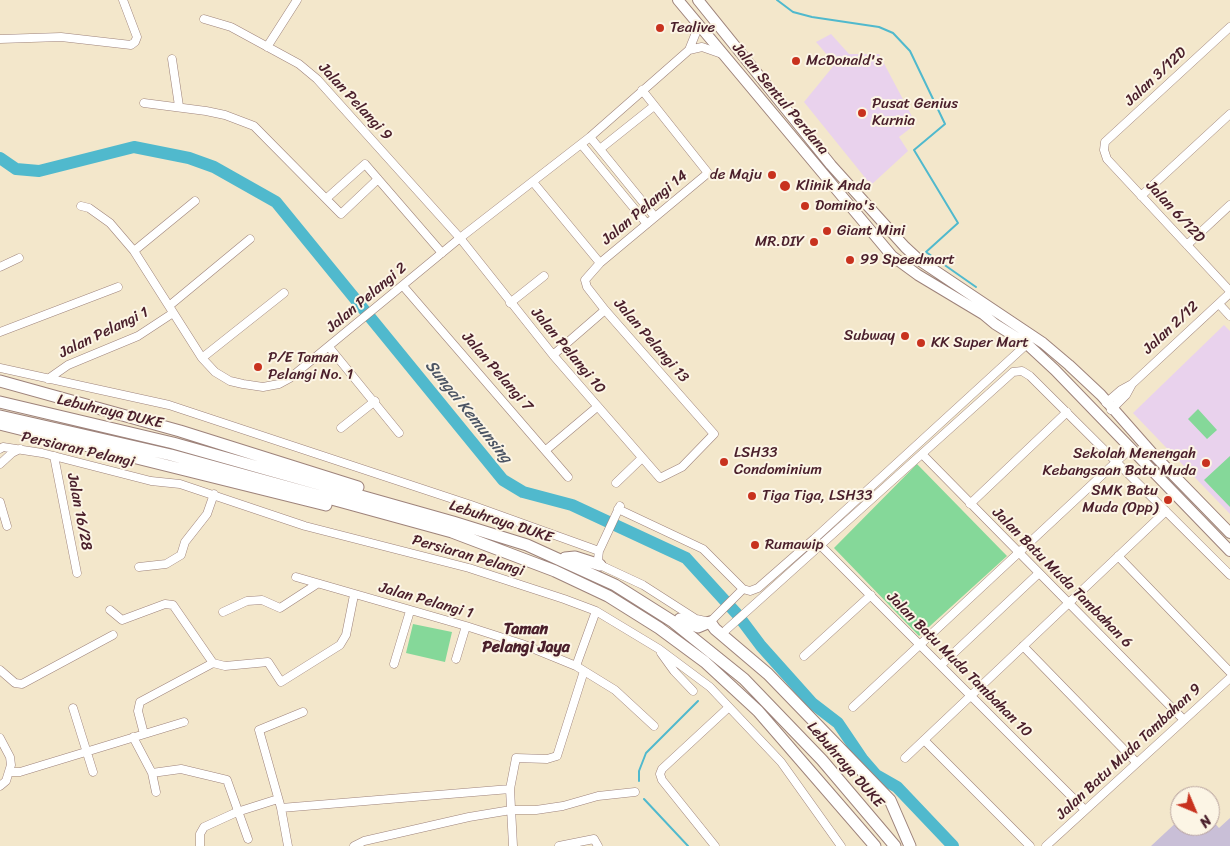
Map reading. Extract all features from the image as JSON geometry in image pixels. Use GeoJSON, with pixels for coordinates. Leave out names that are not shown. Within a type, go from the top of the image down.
{"type":"FeatureCollection","features":[{"type":"Feature","properties":{"kind":"highway"},"geometry":{"type":"LineString","coordinates":[[0,381],[255,453],[422,507],[453,522]]}},
{"type":"Feature","properties":{"kind":"highway"},"geometry":{"type":"LineString","coordinates":[[0,385],[70,401]]}},
{"type":"Feature","properties":{"kind":"highway","name":"Lebuhraya DUKE"},"geometry":{"type":"LineString","coordinates":[[0,402],[173,442],[453,522],[528,545],[615,585],[672,621],[744,679],[822,760],[895,846]]}},
{"type":"Feature","properties":{"kind":"highway","name":"Lebuhraya DUKE"},"geometry":{"type":"LineString","coordinates":[[0,416],[171,455],[423,524],[482,542],[555,571],[608,596],[658,628],[705,662],[758,711],[875,846]]}},
{"type":"Feature","properties":{"kind":"highway"},"geometry":{"type":"LineString","coordinates":[[0,424],[378,519],[423,524]]}},
{"type":"Feature","properties":{"kind":"highway"},"geometry":{"type":"LineString","coordinates":[[0,433],[37,433]]}},
{"type":"Feature","properties":{"kind":"highway"},"geometry":{"type":"LineString","coordinates":[[561,559],[575,558],[600,565]]}},
{"type":"Feature","properties":{"kind":"highway"},"geometry":{"type":"LineString","coordinates":[[615,585],[622,584],[633,588],[693,626],[702,627],[710,622],[715,629],[768,674],[890,800],[910,846]]}},
{"type":"Feature","properties":{"kind":"main road","name":"Jalan Sentul Perdana"},"geometry":{"type":"LineString","coordinates":[[678,0],[897,257],[1027,344],[1055,370],[1106,425],[1230,551]]}},
{"type":"Feature","properties":{"kind":"main road","name":"Jalan Sentul Perdana"},"geometry":{"type":"LineString","coordinates":[[698,0],[831,165],[894,236],[919,260],[1043,343],[1230,532]]}},
{"type":"Feature","properties":{"kind":"main road"},"geometry":{"type":"LineString","coordinates":[[894,236],[897,257],[919,260]]}},
{"type":"Feature","properties":{"kind":"main road"},"geometry":{"type":"LineString","coordinates":[[1089,407],[1107,408],[1106,425]]}},
{"type":"Feature","properties":{"kind":"main road"},"geometry":{"type":"LineString","coordinates":[[1127,427],[1130,449],[1152,454]]}},
{"type":"Feature","properties":{"kind":"street"},"geometry":{"type":"LineString","coordinates":[[0,39],[60,37],[131,44],[135,42],[137,37],[123,0]]}},
{"type":"Feature","properties":{"kind":"street"},"geometry":{"type":"LineString","coordinates":[[267,47],[297,0]]}},
{"type":"Feature","properties":{"kind":"street","name":"Jalan Pelangi 9"},"geometry":{"type":"LineString","coordinates":[[204,19],[231,27],[299,64],[317,79],[460,238]]}},
{"type":"Feature","properties":{"kind":"street"},"geometry":{"type":"LineString","coordinates":[[696,21],[697,30],[689,50],[710,48],[724,56]]}},
{"type":"Feature","properties":{"kind":"street","name":"Jalan 3/12D"},"geometry":{"type":"LineString","coordinates":[[1104,150],[1105,142],[1230,28]]}},
{"type":"Feature","properties":{"kind":"street","name":"Jalan Pelangi 2"},"geometry":{"type":"LineString","coordinates":[[81,206],[89,208],[110,223],[134,251],[202,358],[215,372],[230,381],[263,387],[279,384],[290,378],[460,238],[590,137],[689,50]]}},
{"type":"Feature","properties":{"kind":"street"},"geometry":{"type":"LineString","coordinates":[[172,59],[179,106]]}},
{"type":"Feature","properties":{"kind":"street"},"geometry":{"type":"LineString","coordinates":[[600,149],[654,106],[642,90]]}},
{"type":"Feature","properties":{"kind":"street"},"geometry":{"type":"LineString","coordinates":[[144,103],[179,106],[225,115],[254,126],[341,214],[378,179]]}},
{"type":"Feature","properties":{"kind":"street","name":"Jalan Pelangi 14"},"geometry":{"type":"LineString","coordinates":[[600,263],[708,173],[654,106]]}},
{"type":"Feature","properties":{"kind":"street"},"geometry":{"type":"LineString","coordinates":[[1141,196],[1230,114]]}},
{"type":"Feature","properties":{"kind":"street"},"geometry":{"type":"LineString","coordinates":[[590,137],[655,217]]}},
{"type":"Feature","properties":{"kind":"street"},"geometry":{"type":"LineString","coordinates":[[581,144],[647,224]]}},
{"type":"Feature","properties":{"kind":"street","name":"Jalan 6/12D"},"geometry":{"type":"LineString","coordinates":[[1104,150],[1107,159],[1230,292]]}},
{"type":"Feature","properties":{"kind":"street"},"geometry":{"type":"LineString","coordinates":[[327,198],[365,164],[442,253]]}},
{"type":"Feature","properties":{"kind":"street"},"geometry":{"type":"LineString","coordinates":[[533,182],[600,263]]}},
{"type":"Feature","properties":{"kind":"street"},"geometry":{"type":"LineString","coordinates":[[134,251],[195,201]]}},
{"type":"Feature","properties":{"kind":"street"},"geometry":{"type":"LineString","coordinates":[[1187,245],[1230,205]]}},
{"type":"Feature","properties":{"kind":"street","name":"Jalan Pelangi 10"},"geometry":{"type":"LineString","coordinates":[[460,238],[553,355],[660,478]]}},
{"type":"Feature","properties":{"kind":"street","name":"Jalan Pelangi 1"},"geometry":{"type":"LineString","coordinates":[[48,379],[68,365],[138,336],[171,310],[250,239]]}},
{"type":"Feature","properties":{"kind":"street"},"geometry":{"type":"LineString","coordinates":[[0,267],[19,258]]}},
{"type":"Feature","properties":{"kind":"street","name":"Jalan Pelangi 13"},"geometry":{"type":"LineString","coordinates":[[600,263],[586,280],[587,287],[714,434],[682,467],[660,478]]}},
{"type":"Feature","properties":{"kind":"street"},"geometry":{"type":"LineString","coordinates":[[510,303],[544,276]]}},
{"type":"Feature","properties":{"kind":"street","name":"Jalan Pelangi 7"},"geometry":{"type":"LineString","coordinates":[[403,286],[568,477]]}},
{"type":"Feature","properties":{"kind":"street"},"geometry":{"type":"LineString","coordinates":[[0,332],[118,287]]}},
{"type":"Feature","properties":{"kind":"street","name":"Jalan 2/12"},"geometry":{"type":"LineString","coordinates":[[1107,408],[1126,395],[1132,384],[1230,292]]}},
{"type":"Feature","properties":{"kind":"street"},"geometry":{"type":"LineString","coordinates":[[202,358],[284,293]]}},
{"type":"Feature","properties":{"kind":"street"},"geometry":{"type":"LineString","coordinates":[[1219,304],[1230,316]]}},
{"type":"Feature","properties":{"kind":"street"},"geometry":{"type":"LineString","coordinates":[[553,355],[605,310]]}},
{"type":"Feature","properties":{"kind":"street"},"geometry":{"type":"LineString","coordinates":[[740,592],[703,549],[618,509],[599,551],[600,565],[643,585],[696,619],[710,622],[740,592],[758,588],[814,539],[1027,344]]}},
{"type":"Feature","properties":{"kind":"street"},"geometry":{"type":"LineString","coordinates":[[329,347],[400,433]]}},
{"type":"Feature","properties":{"kind":"street"},"geometry":{"type":"LineString","coordinates":[[0,368],[169,405],[471,505],[599,551]]}},
{"type":"Feature","properties":{"kind":"street"},"geometry":{"type":"LineString","coordinates":[[726,630],[1014,372],[1022,371],[1030,376],[1067,412],[1230,575]]}},
{"type":"Feature","properties":{"kind":"street"},"geometry":{"type":"LineString","coordinates":[[341,428],[375,401]]}},
{"type":"Feature","properties":{"kind":"street"},"geometry":{"type":"LineString","coordinates":[[546,450],[596,406]]}},
{"type":"Feature","properties":{"kind":"street"},"geometry":{"type":"LineString","coordinates":[[970,504],[1067,412]]}},
{"type":"Feature","properties":{"kind":"street","name":"Persiaran Pelangi"},"geometry":{"type":"LineString","coordinates":[[0,448],[20,449],[151,481],[180,484],[305,526],[469,568],[564,598],[596,611],[620,624],[688,668],[729,707],[781,762],[841,846]]}},
{"type":"Feature","properties":{"kind":"street"},"geometry":{"type":"LineString","coordinates":[[0,464],[12,453],[20,449]]}},
{"type":"Feature","properties":{"kind":"street"},"geometry":{"type":"LineString","coordinates":[[852,707],[1130,449]]}},
{"type":"Feature","properties":{"kind":"street","name":"Jalan Batu Muda Tambahan 6"},"geometry":{"type":"LineString","coordinates":[[922,454],[1184,720]]}},
{"type":"Feature","properties":{"kind":"street","name":"Jalan 16/28"},"geometry":{"type":"LineString","coordinates":[[54,456],[77,573]]}},
{"type":"Feature","properties":{"kind":"street"},"geometry":{"type":"LineString","coordinates":[[616,483],[642,458]]}},
{"type":"Feature","properties":{"kind":"street"},"geometry":{"type":"LineString","coordinates":[[139,567],[166,564],[181,555],[185,542],[207,514],[214,494]]}},
{"type":"Feature","properties":{"kind":"street"},"geometry":{"type":"LineString","coordinates":[[0,502],[7,526]]}},
{"type":"Feature","properties":{"kind":"street"},"geometry":{"type":"LineString","coordinates":[[905,758],[1166,511]]}},
{"type":"Feature","properties":{"kind":"street","name":"Jalan Batu Muda Tambahan 10"},"geometry":{"type":"LineString","coordinates":[[814,539],[1085,810]]}},
{"type":"Feature","properties":{"kind":"street"},"geometry":{"type":"LineString","coordinates":[[1118,556],[1230,672]]}},
{"type":"Feature","properties":{"kind":"street"},"geometry":{"type":"LineString","coordinates":[[940,665],[1039,573]]}},
{"type":"Feature","properties":{"kind":"street","name":"Jalan Pelangi 1"},"geometry":{"type":"LineString","coordinates":[[296,577],[466,626],[522,644],[576,666],[615,690],[654,726]]}},
{"type":"Feature","properties":{"kind":"street"},"geometry":{"type":"LineString","coordinates":[[223,612],[247,602],[262,600],[280,608],[317,584]]}},
{"type":"Feature","properties":{"kind":"street"},"geometry":{"type":"LineString","coordinates":[[110,610],[122,620],[165,604],[173,605],[213,663],[225,666],[268,662],[279,681],[283,682],[340,645],[346,635],[354,595]]}},
{"type":"Feature","properties":{"kind":"street"},"geometry":{"type":"LineString","coordinates":[[804,656],[871,596]]}},
{"type":"Feature","properties":{"kind":"street"},"geometry":{"type":"LineString","coordinates":[[394,664],[410,611]]}},
{"type":"Feature","properties":{"kind":"street"},"geometry":{"type":"LineString","coordinates":[[576,666],[596,611]]}},
{"type":"Feature","properties":{"kind":"street"},"geometry":{"type":"LineString","coordinates":[[456,659],[466,626]]}},
{"type":"Feature","properties":{"kind":"street"},"geometry":{"type":"LineString","coordinates":[[0,670],[15,683],[22,684],[113,635]]}},
{"type":"Feature","properties":{"kind":"street"},"geometry":{"type":"LineString","coordinates":[[1023,646],[1137,762]]}},
{"type":"Feature","properties":{"kind":"street"},"geometry":{"type":"LineString","coordinates":[[658,649],[693,691]]}},
{"type":"Feature","properties":{"kind":"street"},"geometry":{"type":"LineString","coordinates":[[144,734],[138,711],[140,702],[213,663]]}},
{"type":"Feature","properties":{"kind":"street"},"geometry":{"type":"LineString","coordinates":[[513,846],[510,789],[516,758],[550,758],[557,756],[584,671]]}},
{"type":"Feature","properties":{"kind":"street","name":"Jalan Batu Muda Tambahan 9"},"geometry":{"type":"LineString","coordinates":[[1046,846],[1230,678]]}},
{"type":"Feature","properties":{"kind":"street"},"geometry":{"type":"LineString","coordinates":[[715,846],[662,780],[660,774],[662,769],[729,707]]}},
{"type":"Feature","properties":{"kind":"street"},"geometry":{"type":"LineString","coordinates":[[73,708],[92,772]]}},
{"type":"Feature","properties":{"kind":"street"},"geometry":{"type":"LineString","coordinates":[[288,846],[281,808],[259,730],[303,712]]}},
{"type":"Feature","properties":{"kind":"street"},"geometry":{"type":"LineString","coordinates":[[10,772],[20,772],[184,722]]}},
{"type":"Feature","properties":{"kind":"street"},"geometry":{"type":"LineString","coordinates":[[134,737],[152,773],[156,792]]}},
{"type":"Feature","properties":{"kind":"street"},"geometry":{"type":"LineString","coordinates":[[0,738],[10,758],[10,772],[0,786]]}},
{"type":"Feature","properties":{"kind":"street"},"geometry":{"type":"LineString","coordinates":[[924,740],[1030,846]]}},
{"type":"Feature","properties":{"kind":"street"},"geometry":{"type":"LineString","coordinates":[[152,773],[181,769],[227,780],[237,812],[245,826],[248,839]]}},
{"type":"Feature","properties":{"kind":"street"},"geometry":{"type":"LineString","coordinates":[[281,808],[510,789]]}},
{"type":"Feature","properties":{"kind":"street"},"geometry":{"type":"LineString","coordinates":[[354,846],[364,841],[389,835],[511,810],[536,810],[563,806],[598,796],[635,792]]}},
{"type":"Feature","properties":{"kind":"street"},"geometry":{"type":"LineString","coordinates":[[200,846],[200,834],[204,827],[237,812],[278,800]]}},
{"type":"Feature","properties":{"kind":"street"},"geometry":{"type":"LineString","coordinates":[[562,846],[594,838],[598,846]]}},
{"type":"Feature","properties":{"kind":"shaded area","name":"Pusat Genius Kurnia"},"geometry":{"type":"Polygon","coordinates":[[[831,34],[849,54],[879,54],[916,124],[899,137],[908,151],[871,185],[804,102],[835,64],[816,42],[831,34]]]}},
{"type":"Feature","properties":{"kind":"shaded area","name":"Sekolah Menengah Kebangsaan Batu Muda"},"geometry":{"type":"Polygon","coordinates":[[[1224,325],[1230,331],[1230,514],[1133,413],[1224,325]]]}},
{"type":"Feature","properties":{"kind":"shaded area"},"geometry":{"type":"Polygon","coordinates":[[[1230,818],[1230,846],[1151,846],[1170,828],[1170,836],[1220,836],[1220,827],[1230,818]]]}},
{"type":"Feature","properties":{"kind":"green space"},"geometry":{"type":"Polygon","coordinates":[[[1198,409],[1217,430],[1207,439],[1188,419],[1198,409]]]}},
{"type":"Feature","properties":{"kind":"green space"},"geometry":{"type":"Polygon","coordinates":[[[1230,456],[1230,507],[1204,480],[1230,456]]]}},
{"type":"Feature","properties":{"kind":"green space"},"geometry":{"type":"Polygon","coordinates":[[[917,464],[1007,556],[919,636],[834,548],[917,464]]]}},
{"type":"Feature","properties":{"kind":"green space"},"geometry":{"type":"Polygon","coordinates":[[[413,624],[452,632],[445,662],[406,653],[413,624]]]}},
{"type":"Feature","properties":{"kind":"waterway"},"geometry":{"type":"LineString","coordinates":[[777,0],[793,12],[812,17],[879,27],[893,33],[910,51],[945,124],[914,150],[958,223],[926,252],[976,287]]}},
{"type":"Feature","properties":{"kind":"waterway","name":"Sungai Kemunsing"},"geometry":{"type":"LineString","coordinates":[[0,158],[16,169],[39,171],[134,147],[189,158],[214,167],[276,202],[503,480],[523,492],[572,505],[686,558],[737,614],[761,646],[812,703],[838,723],[863,760],[876,775],[897,787],[953,846]]}},
{"type":"Feature","properties":{"kind":"waterway"},"geometry":{"type":"LineString","coordinates":[[639,781],[639,771],[646,753],[698,701]]}},
{"type":"Feature","properties":{"kind":"waterway"},"geometry":{"type":"LineString","coordinates":[[644,799],[688,846]]}},
{"type":"Feature","properties":{"kind":"place","name":"Tealive"},"geometry":{"type":"Point","coordinates":[660,28]}},
{"type":"Feature","properties":{"kind":"place","name":"McDonald's"},"geometry":{"type":"Point","coordinates":[796,61]}},
{"type":"Feature","properties":{"kind":"place","name":"Pusat Genius Kurnia"},"geometry":{"type":"Point","coordinates":[862,113]}},
{"type":"Feature","properties":{"kind":"place","name":"de Maju"},"geometry":{"type":"Point","coordinates":[772,175]}},
{"type":"Feature","properties":{"kind":"place","name":"Klinik Anda"},"geometry":{"type":"Point","coordinates":[785,186]}},
{"type":"Feature","properties":{"kind":"place","name":"Domino's"},"geometry":{"type":"Point","coordinates":[805,206]}},
{"type":"Feature","properties":{"kind":"place","name":"Giant Mini"},"geometry":{"type":"Point","coordinates":[827,231]}},
{"type":"Feature","properties":{"kind":"place","name":"MR.DIY"},"geometry":{"type":"Point","coordinates":[814,242]}},
{"type":"Feature","properties":{"kind":"place","name":"99 Speedmart"},"geometry":{"type":"Point","coordinates":[850,260]}},
{"type":"Feature","properties":{"kind":"place","name":"Subway"},"geometry":{"type":"Point","coordinates":[905,336]}},
{"type":"Feature","properties":{"kind":"place","name":"KK Super Mart"},"geometry":{"type":"Point","coordinates":[921,343]}},
{"type":"Feature","properties":{"kind":"place","name":"P/E Taman Pelangi No. 1"},"geometry":{"type":"Point","coordinates":[258,367]}},
{"type":"Feature","properties":{"kind":"place","name":"LSH33 Condominium"},"geometry":{"type":"Point","coordinates":[724,462]}},
{"type":"Feature","properties":{"kind":"place","name":"Sekolah Menengah Kebangsaan Batu Muda"},"geometry":{"type":"Point","coordinates":[1206,463]}},
{"type":"Feature","properties":{"kind":"place","name":"Tiga Tiga, LSH33"},"geometry":{"type":"Point","coordinates":[752,496]}},
{"type":"Feature","properties":{"kind":"place","name":"SMK Batu Muda (Opp)"},"geometry":{"type":"Point","coordinates":[1168,500]}},
{"type":"Feature","properties":{"kind":"place","name":"Rumawip"},"geometry":{"type":"Point","coordinates":[755,545]}},
{"type":"Feature","properties":{"kind":"district","name":"Taman Pelangi Jaya"},"geometry":{"type":"Point","coordinates":[526,639]}}]}
